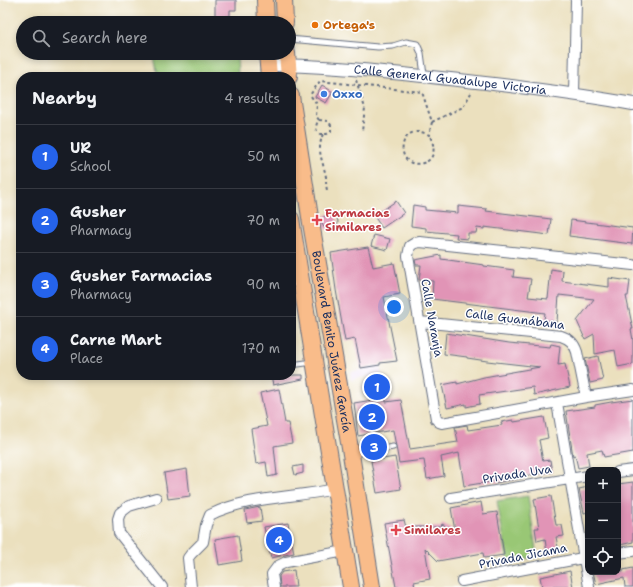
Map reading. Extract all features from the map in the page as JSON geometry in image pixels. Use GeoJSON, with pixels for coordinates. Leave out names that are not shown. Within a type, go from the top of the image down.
{"type":"FeatureCollection","features":[{"type":"Feature","properties":{"kind":"main road"},"geometry":{"type":"LineString","coordinates":[[265,0],[266,16]]}},
{"type":"Feature","properties":{"kind":"main road"},"geometry":{"type":"LineString","coordinates":[[284,0],[285,16]]}},
{"type":"Feature","properties":{"kind":"main road","name":"Boulevard Benito Juárez García"},"geometry":{"type":"LineString","coordinates":[[296,128],[372,587]]}},
{"type":"Feature","properties":{"kind":"main road","name":"Boulevard Benito Juárez García"},"geometry":{"type":"LineString","coordinates":[[296,283],[314,362],[351,587]]}},
{"type":"Feature","properties":{"kind":"street"},"geometry":{"type":"LineString","coordinates":[[574,94],[576,0]]}},
{"type":"Feature","properties":{"kind":"street","name":"Calle General Guadalupe Victoria"},"geometry":{"type":"LineString","coordinates":[[268,65],[353,69],[485,82],[574,94],[633,104]]}},
{"type":"Feature","properties":{"kind":"street","name":"Calle Naranja"},"geometry":{"type":"LineString","coordinates":[[633,265],[420,242],[410,246],[408,256],[436,419],[439,422],[442,423],[633,390]]}},
{"type":"Feature","properties":{"kind":"street","name":"Calle Guanábana"},"geometry":{"type":"LineString","coordinates":[[420,322],[561,336],[570,339],[578,352],[586,397]]}},
{"type":"Feature","properties":{"kind":"street"},"geometry":{"type":"LineString","coordinates":[[557,403],[585,553]]}},
{"type":"Feature","properties":{"kind":"street"},"geometry":{"type":"LineString","coordinates":[[621,472],[633,470]]}},
{"type":"Feature","properties":{"kind":"street","name":"Privada Uva"},"geometry":{"type":"LineString","coordinates":[[451,498],[585,477]]}},
{"type":"Feature","properties":{"kind":"street"},"geometry":{"type":"LineString","coordinates":[[191,587],[187,562],[188,558],[203,542],[206,525],[210,515],[221,509],[241,503],[335,489]]}},
{"type":"Feature","properties":{"kind":"street"},"geometry":{"type":"LineString","coordinates":[[156,498],[129,506],[120,514],[118,526],[122,539],[142,560],[162,587]]}},
{"type":"Feature","properties":{"kind":"street"},"geometry":{"type":"LineString","coordinates":[[274,587],[272,574],[278,566],[286,562],[345,551]]}},
{"type":"Feature","properties":{"kind":"street"},"geometry":{"type":"LineString","coordinates":[[621,553],[633,551]]}},
{"type":"Feature","properties":{"kind":"street","name":"Privada Jicama"},"geometry":{"type":"LineString","coordinates":[[462,581],[585,558]]}},
{"type":"Feature","properties":{"kind":"street"},"geometry":{"type":"LineString","coordinates":[[588,575],[589,587]]}},
{"type":"Feature","properties":{"kind":"lane"},"geometry":{"type":"LineString","coordinates":[[296,40],[378,47],[393,46],[406,42],[417,44],[421,53],[425,76]]}},
{"type":"Feature","properties":{"kind":"lane"},"geometry":{"type":"LineString","coordinates":[[296,364],[314,362]]}},
{"type":"Feature","properties":{"kind":"lane"},"geometry":{"type":"LineString","coordinates":[[351,454],[393,447]]}},
{"type":"Feature","properties":{"kind":"path"},"geometry":{"type":"LineString","coordinates":[[353,69],[365,108],[362,131]]}},
{"type":"Feature","properties":{"kind":"path"},"geometry":{"type":"LineString","coordinates":[[319,120],[316,116],[317,104],[310,95],[320,81],[422,92],[432,122],[429,135],[434,145],[433,156],[424,163],[418,164],[407,159],[403,154],[402,147],[407,136],[417,132],[424,132],[429,135]]}},
{"type":"Feature","properties":{"kind":"path"},"geometry":{"type":"LineString","coordinates":[[432,122],[463,107],[473,89],[485,82]]}},
{"type":"Feature","properties":{"kind":"path"},"geometry":{"type":"LineString","coordinates":[[319,120],[328,121],[331,125],[331,131],[323,134],[317,132],[316,126],[319,120]]}},
{"type":"Feature","properties":{"kind":"path"},"geometry":{"type":"LineString","coordinates":[[323,134],[320,143],[320,152],[327,190]]}},
{"type":"Feature","properties":{"kind":"shaded area"},"geometry":{"type":"Polygon","coordinates":[[[380,366],[385,395],[373,397],[369,376],[351,380],[350,372],[380,366]]]}},
{"type":"Feature","properties":{"kind":"green space"},"geometry":{"type":"Polygon","coordinates":[[[155,60],[237,60],[238,72],[157,72],[155,60]]]}},
{"type":"Feature","properties":{"kind":"green space"},"geometry":{"type":"Polygon","coordinates":[[[528,496],[537,557],[508,562],[497,501],[528,496]]]}},
{"type":"Feature","properties":{"kind":"building"},"geometry":{"type":"Polygon","coordinates":[[[215,0],[236,0],[236,10],[230,10],[230,16],[215,16],[215,0]]]}},
{"type":"Feature","properties":{"kind":"building","name":"Oxxo"},"geometry":{"type":"Polygon","coordinates":[[[322,85],[333,92],[326,103],[315,97],[322,85]]]}},
{"type":"Feature","properties":{"kind":"building"},"geometry":{"type":"Polygon","coordinates":[[[396,201],[404,213],[382,228],[374,216],[396,201]]]}},
{"type":"Feature","properties":{"kind":"building"},"geometry":{"type":"Polygon","coordinates":[[[413,205],[425,207],[425,210],[458,213],[458,206],[551,219],[549,235],[484,227],[484,229],[477,228],[476,233],[468,233],[468,239],[456,238],[457,234],[426,231],[426,228],[411,226],[413,205]]]}},
{"type":"Feature","properties":{"kind":"building"},"geometry":{"type":"Polygon","coordinates":[[[330,214],[336,216],[338,222],[336,228],[330,230],[324,228],[322,222],[324,216],[330,214]]]}},
{"type":"Feature","properties":{"kind":"building"},"geometry":{"type":"Polygon","coordinates":[[[571,220],[633,228],[632,244],[569,236],[571,220]]]}},
{"type":"Feature","properties":{"kind":"building"},"geometry":{"type":"Polygon","coordinates":[[[374,235],[390,239],[387,250],[371,246],[374,235]]]}},
{"type":"Feature","properties":{"kind":"building"},"geometry":{"type":"Polygon","coordinates":[[[368,247],[373,267],[394,263],[400,294],[384,297],[397,361],[380,363],[380,365],[361,368],[355,339],[345,341],[331,253],[368,247]]]}},
{"type":"Feature","properties":{"kind":"building"},"geometry":{"type":"Polygon","coordinates":[[[441,255],[441,259],[514,270],[513,277],[531,279],[528,297],[548,299],[551,269],[563,271],[562,281],[609,287],[609,278],[630,281],[628,296],[626,296],[633,329],[631,329],[633,340],[633,364],[618,367],[615,350],[595,354],[594,334],[585,339],[577,321],[594,299],[559,295],[557,322],[544,320],[545,313],[432,299],[433,281],[419,280],[421,265],[416,265],[415,260],[441,255]]]}},
{"type":"Feature","properties":{"kind":"building"},"geometry":{"type":"Polygon","coordinates":[[[446,333],[509,343],[550,347],[551,344],[560,346],[558,365],[565,364],[570,387],[534,395],[533,387],[479,395],[480,404],[466,407],[466,404],[447,408],[442,385],[457,382],[457,384],[484,377],[540,367],[444,354],[446,333]]]}},
{"type":"Feature","properties":{"kind":"building"},"geometry":{"type":"Polygon","coordinates":[[[598,356],[603,380],[590,383],[585,359],[598,356]]]}},
{"type":"Feature","properties":{"kind":"building"},"geometry":{"type":"Polygon","coordinates":[[[296,375],[303,375],[303,379],[273,385],[272,380],[296,380],[296,375]]]}},
{"type":"Feature","properties":{"kind":"building"},"geometry":{"type":"Polygon","coordinates":[[[279,389],[285,423],[288,423],[292,443],[274,446],[277,475],[268,477],[266,462],[256,464],[251,429],[267,426],[260,393],[279,389]]]}},
{"type":"Feature","properties":{"kind":"building"},"geometry":{"type":"Polygon","coordinates":[[[385,398],[386,402],[401,400],[410,449],[458,442],[455,427],[467,425],[468,430],[502,425],[501,422],[513,420],[514,422],[544,417],[548,438],[539,440],[543,461],[550,460],[552,472],[523,476],[523,478],[495,483],[495,481],[464,486],[459,453],[441,457],[444,476],[427,479],[424,460],[399,463],[393,430],[358,436],[354,403],[385,398]]]}},
{"type":"Feature","properties":{"kind":"building"},"geometry":{"type":"Polygon","coordinates":[[[633,399],[633,452],[604,457],[602,450],[587,453],[589,466],[578,468],[575,455],[573,456],[566,411],[633,399]]]}},
{"type":"Feature","properties":{"kind":"building"},"geometry":{"type":"Polygon","coordinates":[[[395,457],[401,489],[377,493],[371,461],[395,457]]]}},
{"type":"Feature","properties":{"kind":"building"},"geometry":{"type":"Polygon","coordinates":[[[303,465],[303,473],[295,475],[293,467],[303,465]]]}},
{"type":"Feature","properties":{"kind":"building"},"geometry":{"type":"Polygon","coordinates":[[[187,469],[190,496],[168,499],[164,473],[187,469]]]}},
{"type":"Feature","properties":{"kind":"building"},"geometry":{"type":"Polygon","coordinates":[[[633,482],[633,542],[621,545],[621,503],[621,484],[633,482]]]}},
{"type":"Feature","properties":{"kind":"building"},"geometry":{"type":"Polygon","coordinates":[[[585,488],[584,513],[579,489],[585,488]]]}},
{"type":"Feature","properties":{"kind":"building"},"geometry":{"type":"Polygon","coordinates":[[[551,496],[556,525],[562,525],[564,536],[556,537],[559,552],[547,554],[545,539],[537,541],[535,528],[539,528],[534,499],[551,496]]]}},
{"type":"Feature","properties":{"kind":"building"},"geometry":{"type":"Polygon","coordinates":[[[481,502],[483,514],[497,512],[504,555],[484,558],[483,553],[438,561],[425,548],[430,579],[414,582],[415,587],[396,587],[384,523],[404,520],[406,527],[441,527],[442,524],[455,531],[451,508],[481,502]]]}},
{"type":"Feature","properties":{"kind":"building"},"geometry":{"type":"Polygon","coordinates":[[[260,507],[262,521],[247,523],[245,510],[260,507]]]}},
{"type":"Feature","properties":{"kind":"building"},"geometry":{"type":"Polygon","coordinates":[[[288,523],[294,553],[271,558],[264,527],[288,523]]]}},
{"type":"Feature","properties":{"kind":"building"},"geometry":{"type":"Polygon","coordinates":[[[238,535],[242,561],[219,565],[215,539],[238,535]]]}},
{"type":"Feature","properties":{"kind":"building"},"geometry":{"type":"Polygon","coordinates":[[[633,568],[633,587],[625,587],[624,578],[596,584],[594,575],[621,575],[623,570],[633,568]]]}},
{"type":"Feature","properties":{"kind":"building"},"geometry":{"type":"Polygon","coordinates":[[[294,570],[296,587],[280,587],[279,576],[282,572],[294,570]]]}},
{"type":"Feature","properties":{"kind":"building"},"geometry":{"type":"Polygon","coordinates":[[[570,571],[573,587],[542,587],[540,577],[570,571]]]}},
{"type":"Feature","properties":{"kind":"place","name":"Ortega's"},"geometry":{"type":"Point","coordinates":[315,25]}},
{"type":"Feature","properties":{"kind":"place","name":"Oxxo"},"geometry":{"type":"Point","coordinates":[324,94]}},
{"type":"Feature","properties":{"kind":"place","name":"Farmacias Similares"},"geometry":{"type":"Point","coordinates":[317,220]}},
{"type":"Feature","properties":{"kind":"place","name":"UR"},"geometry":{"type":"Point","coordinates":[377,387]}},
{"type":"Feature","properties":{"kind":"place","name":"Gusher"},"geometry":{"type":"Point","coordinates":[372,417]}},
{"type":"Feature","properties":{"kind":"place","name":"Gusher Farmacias"},"geometry":{"type":"Point","coordinates":[374,447]}},
{"type":"Feature","properties":{"kind":"place","name":"Similares"},"geometry":{"type":"Point","coordinates":[396,530]}},
{"type":"Feature","properties":{"kind":"place","name":"Carne Mart"},"geometry":{"type":"Point","coordinates":[279,540]}}]}
